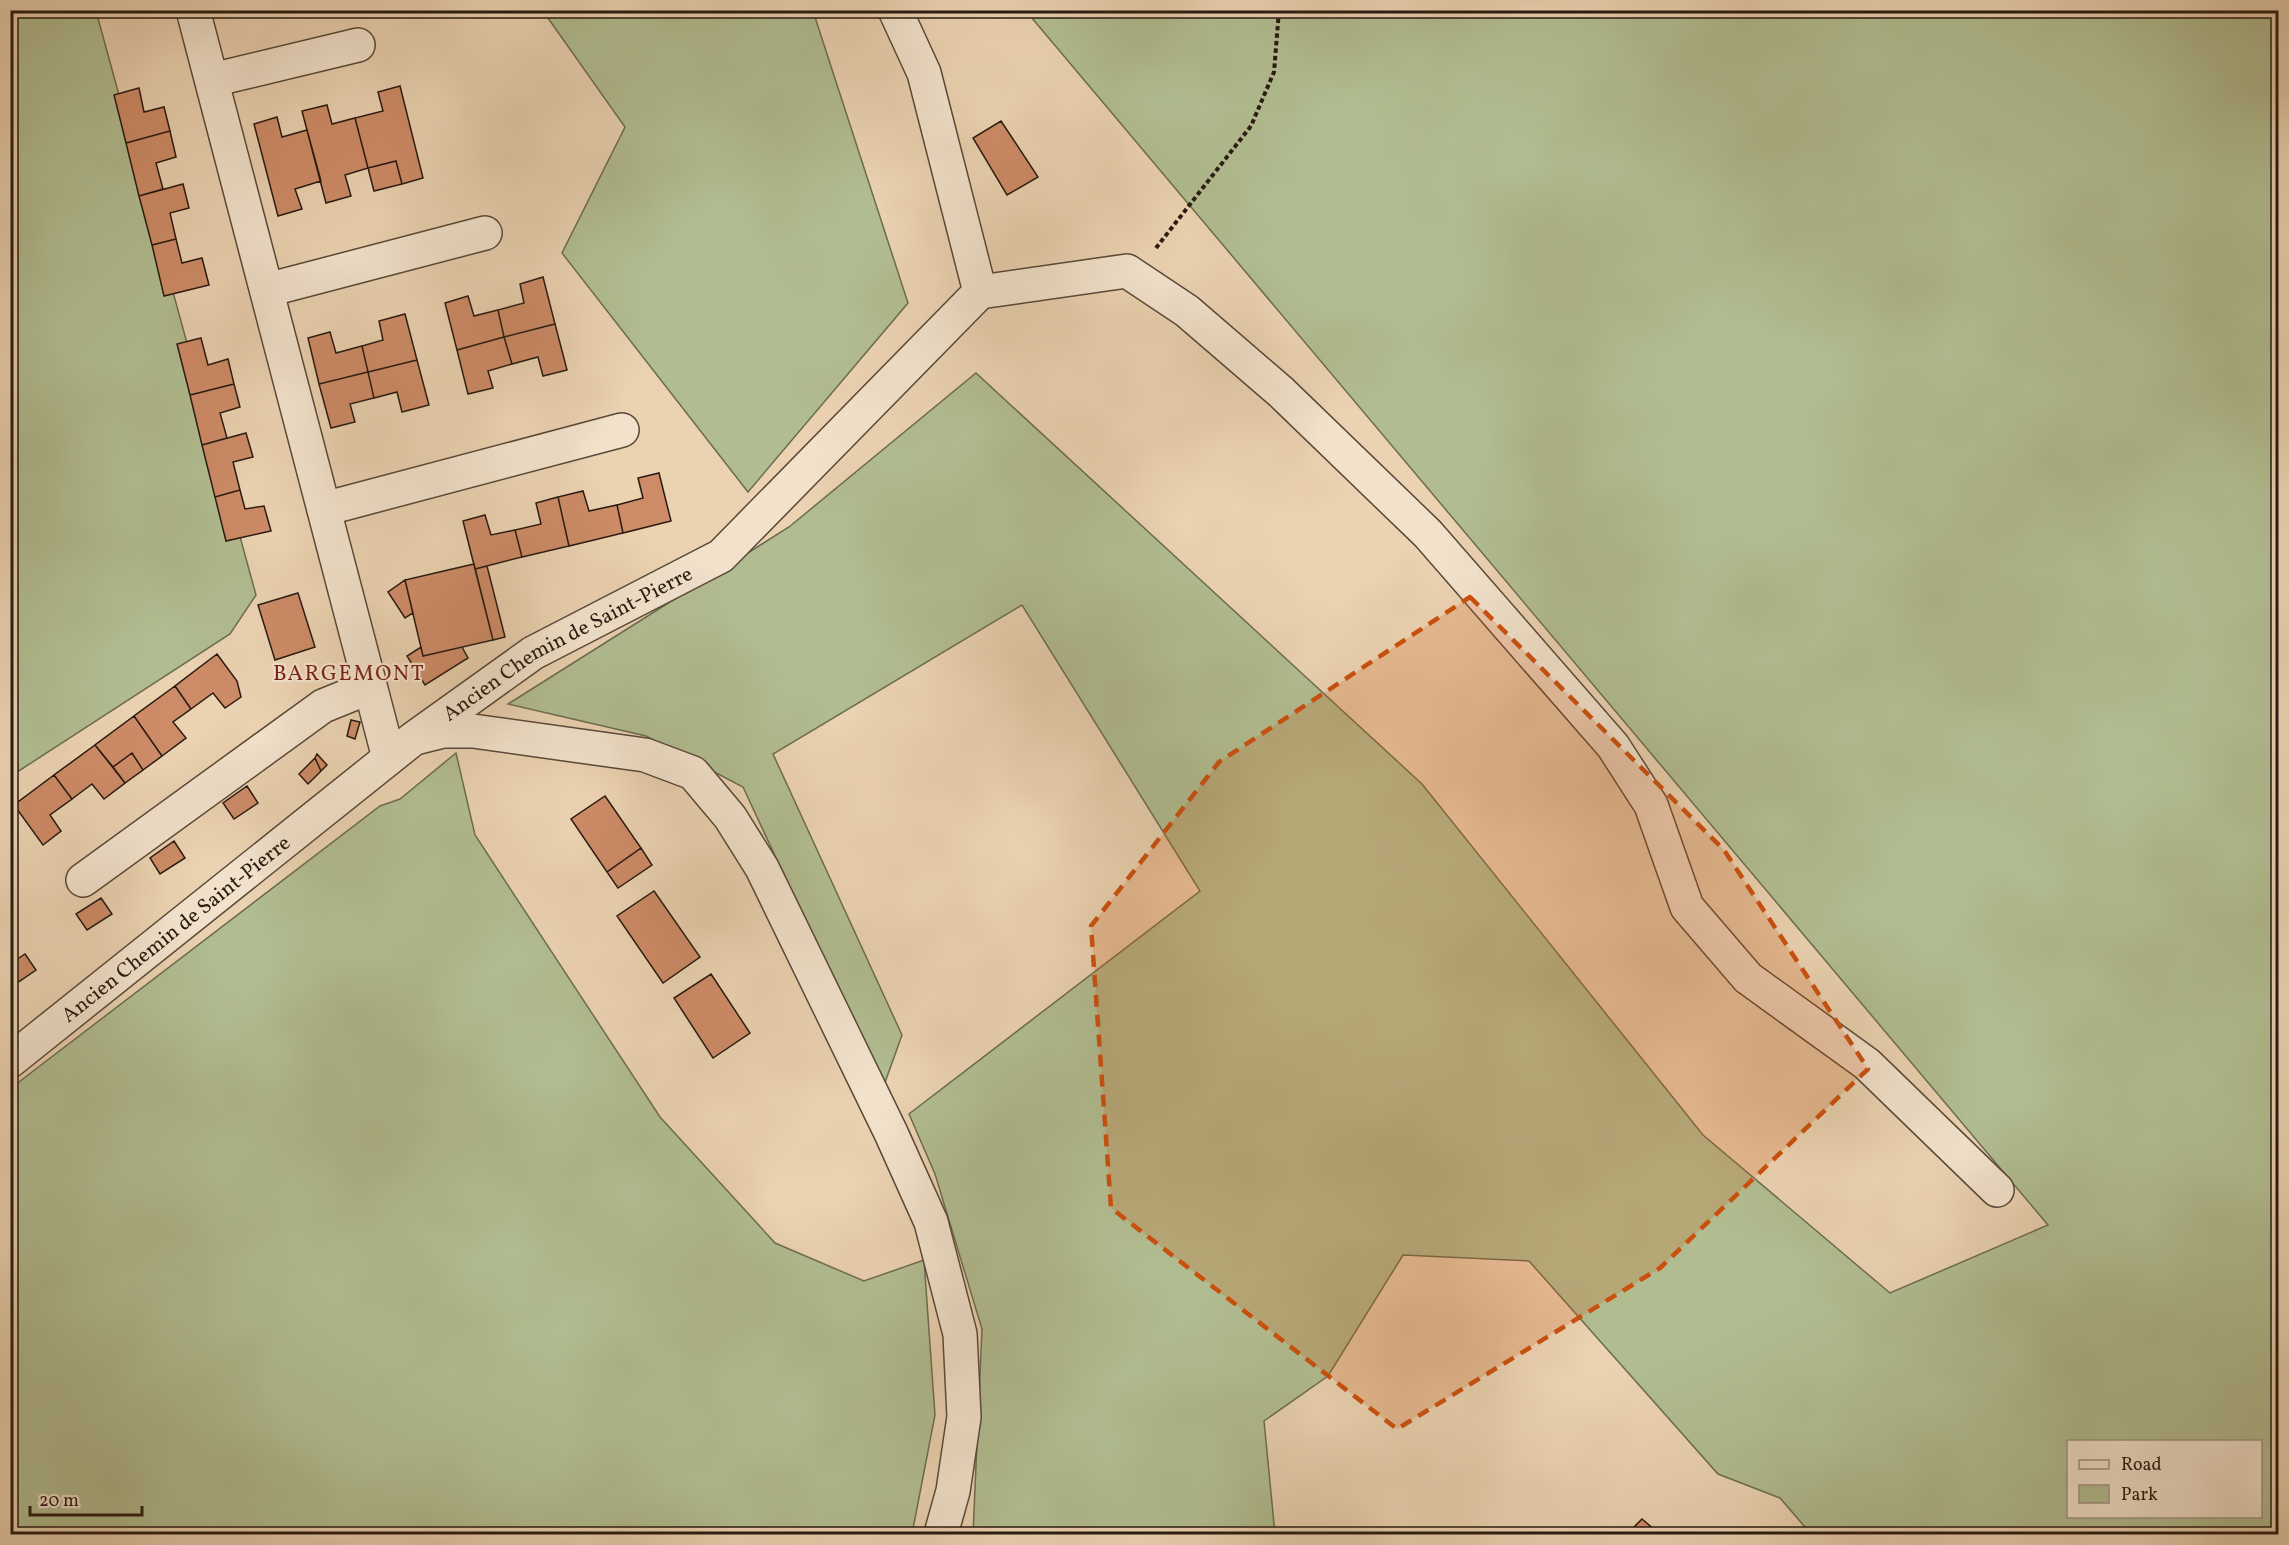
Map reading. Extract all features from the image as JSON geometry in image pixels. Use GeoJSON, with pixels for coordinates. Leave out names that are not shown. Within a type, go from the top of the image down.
{"type":"FeatureCollection","features":[{"type":"Feature","properties":{"kind":"street"},"geometry":{"type":"LineString","coordinates":[[194,10],[370,687],[401,748],[443,731],[473,731],[645,756],[693,773],[730,817],[762,868],[891,1133],[931,1222],[960,1334],[964,1417],[953,1491],[941,1534]]}},
{"type":"Feature","properties":{"kind":"street"},"geometry":{"type":"LineString","coordinates":[[895,10],[924,73],[980,292],[1127,271],[1187,311],[1272,385],[1428,534],[1613,746],[1651,806],[1687,907],[1748,978],[1867,1064],[1997,1190]]}},
{"type":"Feature","properties":{"kind":"street"},"geometry":{"type":"LineString","coordinates":[[212,80],[358,45]]}},
{"type":"Feature","properties":{"kind":"street"},"geometry":{"type":"LineString","coordinates":[[267,290],[485,233]]}},
{"type":"Feature","properties":{"kind":"street","name":"Ancien Chemin de Saint-Pierre"},"geometry":{"type":"LineString","coordinates":[[10,1061],[401,748],[532,652],[721,556],[980,292]]}},
{"type":"Feature","properties":{"kind":"street"},"geometry":{"type":"LineString","coordinates":[[324,509],[622,430]]}},
{"type":"Feature","properties":{"kind":"street"},"geometry":{"type":"LineString","coordinates":[[83,880],[323,706],[370,687]]}},
{"type":"Feature","properties":{"kind":"path"},"geometry":{"type":"LineString","coordinates":[[1127,271],[1153,253],[1251,126],[1274,72],[1279,10]]}},
{"type":"Feature","properties":{"kind":"highlighted area"},"geometry":{"type":"Polygon","coordinates":[[[1470,597],[1724,850],[1868,1069],[1660,1268],[1397,1429],[1111,1208],[1091,926],[1219,762],[1470,597]]]}},
{"type":"Feature","properties":{"kind":"green space"},"geometry":{"type":"Polygon","coordinates":[[[11,11],[96,11],[256,595],[230,634],[11,776],[11,11]]]}},
{"type":"Feature","properties":{"kind":"green space"},"geometry":{"type":"Polygon","coordinates":[[[543,11],[813,11],[908,303],[748,492],[562,253],[625,127],[543,11]]]}},
{"type":"Feature","properties":{"kind":"green space"},"geometry":{"type":"Polygon","coordinates":[[[1026,11],[2278,11],[2278,1534],[1811,1534],[1780,1498],[1718,1474],[1529,1261],[1403,1255],[1328,1376],[1264,1421],[1275,1534],[973,1534],[982,1329],[935,1174],[909,1114],[1200,891],[1022,605],[773,754],[902,1035],[883,1088],[743,787],[646,736],[508,704],[789,527],[976,373],[1422,784],[1703,1135],[1890,1293],[2048,1225],[1026,11]]]}},
{"type":"Feature","properties":{"kind":"green space"},"geometry":{"type":"Polygon","coordinates":[[[456,753],[475,835],[660,1117],[775,1243],[864,1281],[924,1260],[935,1415],[912,1534],[11,1534],[11,1088],[380,806],[400,799],[456,753]]]}},
{"type":"Feature","properties":{"kind":"building"},"geometry":{"type":"Polygon","coordinates":[[[400,86],[423,178],[402,184],[396,161],[368,168],[355,118],[383,111],[378,92],[400,86]]]}},
{"type":"Feature","properties":{"kind":"building"},"geometry":{"type":"Polygon","coordinates":[[[139,88],[144,112],[164,107],[170,131],[126,143],[114,95],[139,88]]]}},
{"type":"Feature","properties":{"kind":"building"},"geometry":{"type":"Polygon","coordinates":[[[327,105],[332,124],[355,118],[368,168],[345,175],[351,196],[326,203],[302,111],[327,105]]]}},
{"type":"Feature","properties":{"kind":"building"},"geometry":{"type":"Polygon","coordinates":[[[277,117],[282,137],[307,130],[321,181],[295,189],[302,209],[278,216],[254,124],[277,117]]]}},
{"type":"Feature","properties":{"kind":"building"},"geometry":{"type":"Polygon","coordinates":[[[1001,121],[1038,177],[1007,195],[973,138],[1001,121]]]}},
{"type":"Feature","properties":{"kind":"building"},"geometry":{"type":"Polygon","coordinates":[[[170,131],[176,157],[156,163],[163,189],[139,196],[126,143],[170,131]]]}},
{"type":"Feature","properties":{"kind":"building"},"geometry":{"type":"Polygon","coordinates":[[[396,161],[402,184],[374,191],[368,168],[396,161]]]}},
{"type":"Feature","properties":{"kind":"building"},"geometry":{"type":"Polygon","coordinates":[[[183,184],[189,208],[170,213],[176,239],[152,245],[139,196],[183,184]]]}},
{"type":"Feature","properties":{"kind":"building"},"geometry":{"type":"Polygon","coordinates":[[[176,239],[182,263],[202,258],[209,285],[164,296],[152,245],[176,239]]]}},
{"type":"Feature","properties":{"kind":"building"},"geometry":{"type":"Polygon","coordinates":[[[543,277],[555,324],[504,337],[498,310],[524,303],[520,284],[543,277]]]}},
{"type":"Feature","properties":{"kind":"building"},"geometry":{"type":"Polygon","coordinates":[[[468,296],[474,316],[498,310],[504,337],[457,350],[445,303],[468,296]]]}},
{"type":"Feature","properties":{"kind":"building"},"geometry":{"type":"Polygon","coordinates":[[[405,314],[417,360],[368,372],[362,346],[383,340],[379,321],[405,314]]]}},
{"type":"Feature","properties":{"kind":"building"},"geometry":{"type":"Polygon","coordinates":[[[555,324],[567,370],[543,376],[538,357],[512,364],[504,337],[555,324]]]}},
{"type":"Feature","properties":{"kind":"building"},"geometry":{"type":"Polygon","coordinates":[[[330,332],[336,353],[362,346],[368,372],[319,384],[308,338],[330,332]]]}},
{"type":"Feature","properties":{"kind":"building"},"geometry":{"type":"Polygon","coordinates":[[[504,337],[512,364],[488,371],[493,388],[468,394],[457,350],[504,337]]]}},
{"type":"Feature","properties":{"kind":"building"},"geometry":{"type":"Polygon","coordinates":[[[201,338],[208,365],[228,359],[234,384],[190,395],[177,344],[201,338]]]}},
{"type":"Feature","properties":{"kind":"building"},"geometry":{"type":"Polygon","coordinates":[[[417,360],[429,405],[402,412],[397,392],[374,398],[368,372],[417,360]]]}},
{"type":"Feature","properties":{"kind":"building"},"geometry":{"type":"Polygon","coordinates":[[[368,372],[374,398],[350,404],[355,422],[331,428],[319,384],[368,372]]]}},
{"type":"Feature","properties":{"kind":"building"},"geometry":{"type":"Polygon","coordinates":[[[234,384],[240,407],[220,413],[227,438],[202,445],[190,395],[234,384]]]}},
{"type":"Feature","properties":{"kind":"building"},"geometry":{"type":"Polygon","coordinates":[[[246,433],[253,457],[233,462],[240,490],[215,497],[202,445],[246,433]]]}},
{"type":"Feature","properties":{"kind":"building"},"geometry":{"type":"Polygon","coordinates":[[[659,473],[671,521],[623,533],[617,505],[643,498],[638,478],[659,473]]]}},
{"type":"Feature","properties":{"kind":"building"},"geometry":{"type":"Polygon","coordinates":[[[240,490],[245,509],[264,506],[271,531],[226,541],[215,497],[240,490]]]}},
{"type":"Feature","properties":{"kind":"building"},"geometry":{"type":"Polygon","coordinates":[[[583,491],[589,511],[617,505],[623,533],[569,546],[558,497],[583,491]]]}},
{"type":"Feature","properties":{"kind":"building"},"geometry":{"type":"Polygon","coordinates":[[[558,497],[569,546],[522,557],[515,530],[541,524],[536,503],[558,497]]]}},
{"type":"Feature","properties":{"kind":"building"},"geometry":{"type":"Polygon","coordinates":[[[485,515],[491,535],[515,530],[522,557],[475,569],[463,521],[485,515]]]}},
{"type":"Feature","properties":{"kind":"building"},"geometry":{"type":"Polygon","coordinates":[[[474,564],[493,640],[423,656],[405,580],[474,564]]]}},
{"type":"Feature","properties":{"kind":"building"},"geometry":{"type":"Polygon","coordinates":[[[487,566],[505,637],[493,640],[475,569],[487,566]]]}},
{"type":"Feature","properties":{"kind":"building"},"geometry":{"type":"Polygon","coordinates":[[[405,580],[413,613],[405,618],[388,592],[405,580]]]}},
{"type":"Feature","properties":{"kind":"building"},"geometry":{"type":"Polygon","coordinates":[[[298,593],[315,647],[275,660],[258,605],[298,593]]]}},
{"type":"Feature","properties":{"kind":"building"},"geometry":{"type":"Polygon","coordinates":[[[421,647],[423,656],[462,647],[468,658],[425,685],[407,656],[421,647]]]}},
{"type":"Feature","properties":{"kind":"building"},"geometry":{"type":"Polygon","coordinates":[[[217,654],[237,681],[241,697],[225,708],[213,693],[191,709],[175,686],[217,654]]]}},
{"type":"Feature","properties":{"kind":"building"},"geometry":{"type":"Polygon","coordinates":[[[175,686],[191,709],[173,722],[186,738],[162,756],[134,716],[175,686]]]}},
{"type":"Feature","properties":{"kind":"building"},"geometry":{"type":"Polygon","coordinates":[[[134,716],[162,756],[143,770],[132,753],[113,767],[95,745],[134,716]]]}},
{"type":"Feature","properties":{"kind":"building"},"geometry":{"type":"Polygon","coordinates":[[[351,720],[360,722],[355,739],[347,736],[351,720]]]}},
{"type":"Feature","properties":{"kind":"building"},"geometry":{"type":"Polygon","coordinates":[[[95,745],[125,783],[104,799],[92,784],[72,799],[54,775],[95,745]]]}},
{"type":"Feature","properties":{"kind":"building"},"geometry":{"type":"Polygon","coordinates":[[[132,753],[143,770],[125,783],[113,767],[132,753]]]}},
{"type":"Feature","properties":{"kind":"building"},"geometry":{"type":"Polygon","coordinates":[[[317,754],[327,765],[321,771],[315,758],[317,754]]]}},
{"type":"Feature","properties":{"kind":"building"},"geometry":{"type":"Polygon","coordinates":[[[315,758],[321,771],[308,784],[299,774],[315,758]]]}},
{"type":"Feature","properties":{"kind":"building"},"geometry":{"type":"Polygon","coordinates":[[[54,775],[72,799],[50,815],[61,831],[43,845],[14,805],[54,775]]]}},
{"type":"Feature","properties":{"kind":"building"},"geometry":{"type":"Polygon","coordinates":[[[247,786],[258,803],[234,819],[223,803],[247,786]]]}},
{"type":"Feature","properties":{"kind":"building"},"geometry":{"type":"Polygon","coordinates":[[[605,796],[641,848],[607,872],[571,819],[605,796]]]}},
{"type":"Feature","properties":{"kind":"building"},"geometry":{"type":"Polygon","coordinates":[[[174,841],[185,858],[160,874],[150,858],[174,841]]]}},
{"type":"Feature","properties":{"kind":"building"},"geometry":{"type":"Polygon","coordinates":[[[641,848],[652,865],[618,888],[607,872],[641,848]]]}},
{"type":"Feature","properties":{"kind":"building"},"geometry":{"type":"Polygon","coordinates":[[[654,891],[700,957],[663,983],[617,916],[654,891]]]}},
{"type":"Feature","properties":{"kind":"building"},"geometry":{"type":"Polygon","coordinates":[[[101,898],[112,914],[87,930],[76,914],[101,898]]]}},
{"type":"Feature","properties":{"kind":"building"},"geometry":{"type":"Polygon","coordinates":[[[25,954],[36,970],[11,987],[10,964],[25,954]]]}},
{"type":"Feature","properties":{"kind":"building"},"geometry":{"type":"Polygon","coordinates":[[[711,974],[750,1033],[713,1058],[674,998],[711,974]]]}},
{"type":"Feature","properties":{"kind":"building"},"geometry":{"type":"Polygon","coordinates":[[[1642,1519],[1656,1531],[1653,1534],[1627,1534],[1642,1519]]]}},
{"type":"Feature","properties":{"kind":"district","name":"BARGEMONT"},"geometry":{"type":"Point","coordinates":[349,672]}}]}
